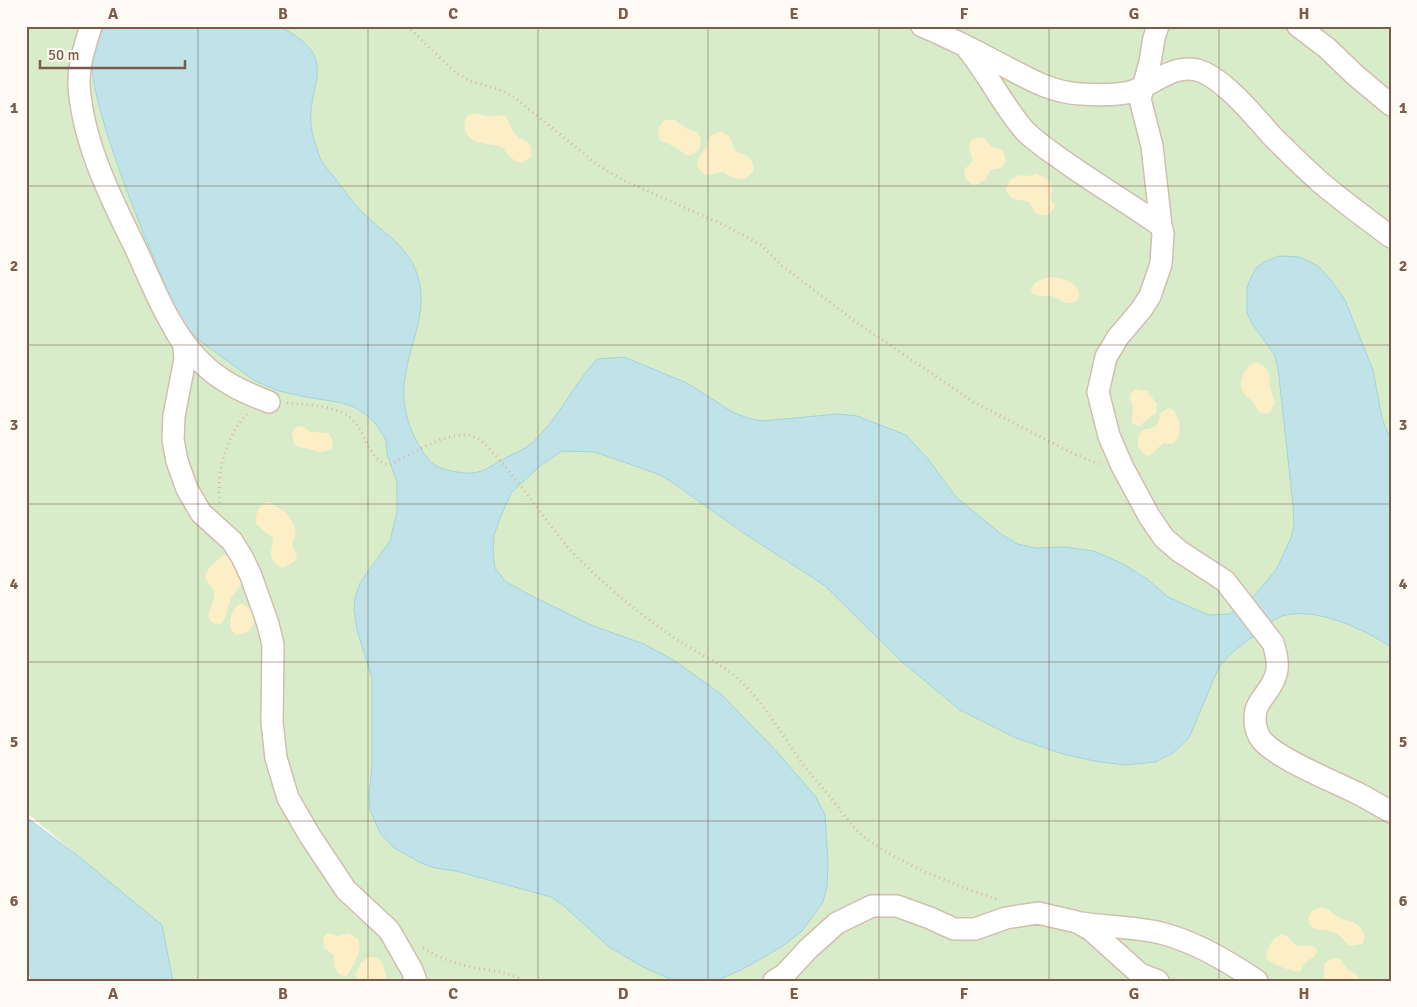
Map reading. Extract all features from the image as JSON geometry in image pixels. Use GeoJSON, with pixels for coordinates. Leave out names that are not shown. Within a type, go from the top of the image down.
{"type":"FeatureCollection","features":[{"type":"Feature","properties":{"kind":"lane"},"geometry":{"type":"LineString","coordinates":[[91,26],[82,54],[79,72],[81,102],[90,142],[100,172],[134,244],[155,295],[184,345],[186,359],[174,416],[174,440],[177,461],[187,490],[201,513],[232,541],[242,557],[251,576],[268,624],[273,645],[272,722],[276,758],[288,798],[310,836],[346,890],[389,930],[412,970],[416,981]]}},
{"type":"Feature","properties":{"kind":"lane"},"geometry":{"type":"LineString","coordinates":[[922,26],[940,33],[1037,83],[1060,91],[1080,94],[1130,92],[1164,75],[1182,70],[1197,70],[1213,78],[1240,102],[1319,182],[1391,237]]}},
{"type":"Feature","properties":{"kind":"lane"},"geometry":{"type":"LineString","coordinates":[[1158,26],[1140,99],[1152,146],[1163,240],[1161,264],[1150,296],[1142,310],[1118,337],[1106,357],[1098,392],[1109,436],[1127,476],[1149,516],[1164,538],[1179,551],[1225,581],[1273,644],[1278,666],[1276,678],[1259,703],[1256,711],[1256,729],[1260,739],[1267,746],[1286,758],[1391,812]]}},
{"type":"Feature","properties":{"kind":"lane"},"geometry":{"type":"LineString","coordinates":[[1298,26],[1328,48],[1391,105]]}},
{"type":"Feature","properties":{"kind":"lane"},"geometry":{"type":"LineString","coordinates":[[966,46],[1020,124],[1034,140],[1161,226]]}},
{"type":"Feature","properties":{"kind":"lane"},"geometry":{"type":"LineString","coordinates":[[175,330],[200,361],[217,377],[240,390],[269,402]]}},
{"type":"Feature","properties":{"kind":"lane"},"geometry":{"type":"LineString","coordinates":[[774,981],[785,974],[808,949],[837,923],[872,906],[898,906],[930,918],[954,930],[974,929],[1006,918],[1038,912],[1078,923],[1160,933],[1184,940],[1214,954],[1257,981]]}},
{"type":"Feature","properties":{"kind":"lane"},"geometry":{"type":"LineString","coordinates":[[1078,923],[1091,930],[1140,974],[1158,981]]}},
{"type":"Feature","properties":{"kind":"path"},"geometry":{"type":"LineString","coordinates":[[407,26],[456,73],[470,81],[498,89],[514,97],[600,166],[625,181],[724,225],[762,245],[781,265],[856,322],[975,403],[1074,454],[1118,469],[1127,476]]}},
{"type":"Feature","properties":{"kind":"path"},"geometry":{"type":"LineString","coordinates":[[221,510],[218,488],[224,457],[232,435],[241,420],[252,409],[263,403],[324,407],[346,414],[356,423],[377,460],[389,465],[453,435],[478,437],[489,447],[569,549],[608,587],[652,623],[736,677],[762,704],[808,770],[862,834],[881,848],[905,861],[957,885],[1000,900]]}},
{"type":"Feature","properties":{"kind":"path"},"geometry":{"type":"LineString","coordinates":[[419,945],[437,956],[452,962],[518,977],[524,981]]}},
{"type":"Feature","properties":{"kind":"green space"},"geometry":{"type":"Polygon","coordinates":[[[26,26],[1391,26],[1391,981],[173,981],[161,925],[26,812],[26,26]]]}},
{"type":"Feature","properties":{"kind":"sand"},"geometry":{"type":"Polygon","coordinates":[[[470,114],[505,116],[514,133],[531,147],[531,157],[522,163],[510,157],[502,147],[480,143],[470,138],[464,124],[470,114]]]}},
{"type":"Feature","properties":{"kind":"sand"},"geometry":{"type":"Polygon","coordinates":[[[665,120],[675,120],[687,129],[697,132],[701,140],[699,150],[691,155],[687,155],[660,140],[659,129],[665,120]]]}},
{"type":"Feature","properties":{"kind":"sand"},"geometry":{"type":"Polygon","coordinates":[[[721,131],[730,137],[735,151],[749,157],[753,163],[753,172],[745,179],[734,178],[723,172],[706,175],[697,165],[710,136],[721,131]]]}},
{"type":"Feature","properties":{"kind":"sand"},"geometry":{"type":"Polygon","coordinates":[[[979,137],[985,139],[992,147],[1003,150],[1006,161],[1001,168],[990,170],[985,180],[976,185],[971,184],[965,177],[964,170],[973,161],[970,143],[979,137]]]}},
{"type":"Feature","properties":{"kind":"sand"},"geometry":{"type":"Polygon","coordinates":[[[1036,174],[1046,178],[1052,186],[1051,200],[1055,205],[1050,213],[1042,216],[1036,213],[1029,202],[1012,198],[1006,189],[1010,180],[1019,175],[1029,176],[1036,174]]]}},
{"type":"Feature","properties":{"kind":"sand"},"geometry":{"type":"Polygon","coordinates":[[[1054,277],[1069,282],[1076,287],[1079,293],[1077,301],[1067,303],[1053,297],[1039,296],[1032,293],[1031,289],[1038,281],[1054,277]]]}},
{"type":"Feature","properties":{"kind":"sand"},"geometry":{"type":"Polygon","coordinates":[[[1258,362],[1269,372],[1270,386],[1275,403],[1270,412],[1266,414],[1259,412],[1253,402],[1244,394],[1241,386],[1244,373],[1250,366],[1258,362]]]}},
{"type":"Feature","properties":{"kind":"sand"},"geometry":{"type":"Polygon","coordinates":[[[1136,389],[1147,391],[1157,404],[1156,413],[1139,426],[1132,422],[1133,407],[1130,395],[1136,389]]]}},
{"type":"Feature","properties":{"kind":"sand"},"geometry":{"type":"Polygon","coordinates":[[[1169,408],[1173,410],[1179,421],[1178,438],[1173,444],[1163,443],[1151,455],[1146,456],[1138,447],[1140,434],[1145,429],[1154,427],[1158,423],[1161,412],[1169,408]]]}},
{"type":"Feature","properties":{"kind":"sand"},"geometry":{"type":"Polygon","coordinates":[[[301,426],[311,432],[329,433],[333,442],[332,448],[320,452],[296,446],[292,432],[296,427],[301,426]]]}},
{"type":"Feature","properties":{"kind":"sand"},"geometry":{"type":"Polygon","coordinates":[[[269,502],[287,513],[295,528],[296,534],[292,544],[297,558],[294,562],[282,568],[274,561],[271,555],[273,538],[256,524],[256,515],[259,508],[263,503],[269,502]]]}},
{"type":"Feature","properties":{"kind":"sand"},"geometry":{"type":"Polygon","coordinates":[[[224,555],[231,561],[241,583],[231,599],[225,619],[221,624],[214,623],[209,617],[214,593],[205,576],[209,568],[224,555]]]}},
{"type":"Feature","properties":{"kind":"sand"},"geometry":{"type":"Polygon","coordinates":[[[240,604],[246,606],[252,612],[254,623],[248,632],[237,635],[231,630],[230,623],[233,612],[240,604]]]}},
{"type":"Feature","properties":{"kind":"sand"},"geometry":{"type":"Polygon","coordinates":[[[1321,907],[1343,920],[1351,921],[1359,926],[1364,935],[1362,944],[1351,946],[1336,933],[1313,928],[1309,921],[1310,914],[1321,907]]]}},
{"type":"Feature","properties":{"kind":"sand"},"geometry":{"type":"Polygon","coordinates":[[[328,933],[338,936],[349,933],[358,939],[360,950],[346,976],[337,972],[334,955],[324,948],[323,938],[328,933]]]}},
{"type":"Feature","properties":{"kind":"sand"},"geometry":{"type":"Polygon","coordinates":[[[1283,934],[1296,946],[1313,946],[1317,951],[1315,956],[1306,962],[1300,971],[1282,968],[1266,958],[1271,943],[1276,937],[1283,934]]]}},
{"type":"Feature","properties":{"kind":"sand"},"geometry":{"type":"Polygon","coordinates":[[[368,957],[374,957],[381,961],[388,981],[360,981],[355,975],[360,964],[368,957]]]}},
{"type":"Feature","properties":{"kind":"sand"},"geometry":{"type":"Polygon","coordinates":[[[1334,958],[1341,960],[1346,968],[1358,976],[1357,981],[1324,981],[1324,964],[1334,958]]]}},
{"type":"Feature","properties":{"kind":"water"},"geometry":{"type":"Polygon","coordinates":[[[102,26],[278,26],[300,39],[312,51],[317,64],[317,76],[311,121],[314,139],[321,160],[359,209],[408,256],[419,279],[421,308],[404,387],[408,423],[415,439],[431,462],[442,469],[457,472],[473,473],[485,470],[527,447],[551,423],[597,359],[624,357],[687,383],[734,413],[751,419],[762,421],[838,414],[857,416],[906,435],[928,459],[956,497],[1001,534],[1017,544],[1036,548],[1065,547],[1094,551],[1121,563],[1146,578],[1168,597],[1208,615],[1229,614],[1253,597],[1276,570],[1291,538],[1294,525],[1278,368],[1274,354],[1253,325],[1247,313],[1247,287],[1255,269],[1264,262],[1279,256],[1300,257],[1318,266],[1345,300],[1373,370],[1382,418],[1391,442],[1391,647],[1367,633],[1324,617],[1295,614],[1278,617],[1239,647],[1218,669],[1189,738],[1173,753],[1155,762],[1125,765],[1063,754],[1016,738],[960,710],[901,661],[824,585],[745,534],[672,482],[658,474],[595,452],[562,451],[540,466],[511,493],[494,535],[493,553],[495,568],[505,581],[526,593],[591,625],[644,644],[675,661],[721,694],[778,753],[816,797],[825,815],[828,863],[827,886],[823,902],[802,931],[784,945],[741,970],[715,981],[675,981],[643,967],[609,947],[564,906],[551,897],[421,863],[394,848],[380,833],[370,810],[372,678],[357,630],[354,609],[360,583],[390,541],[397,512],[397,482],[387,454],[386,440],[376,424],[354,407],[343,403],[279,391],[255,381],[200,341],[184,324],[175,308],[138,220],[113,153],[100,110],[93,76],[92,54],[97,35],[102,26]]]}},
{"type":"Feature","properties":{"kind":"water"},"geometry":{"type":"Polygon","coordinates":[[[26,817],[77,855],[162,925],[173,981],[32,981],[26,964],[26,817]]]}}]}
